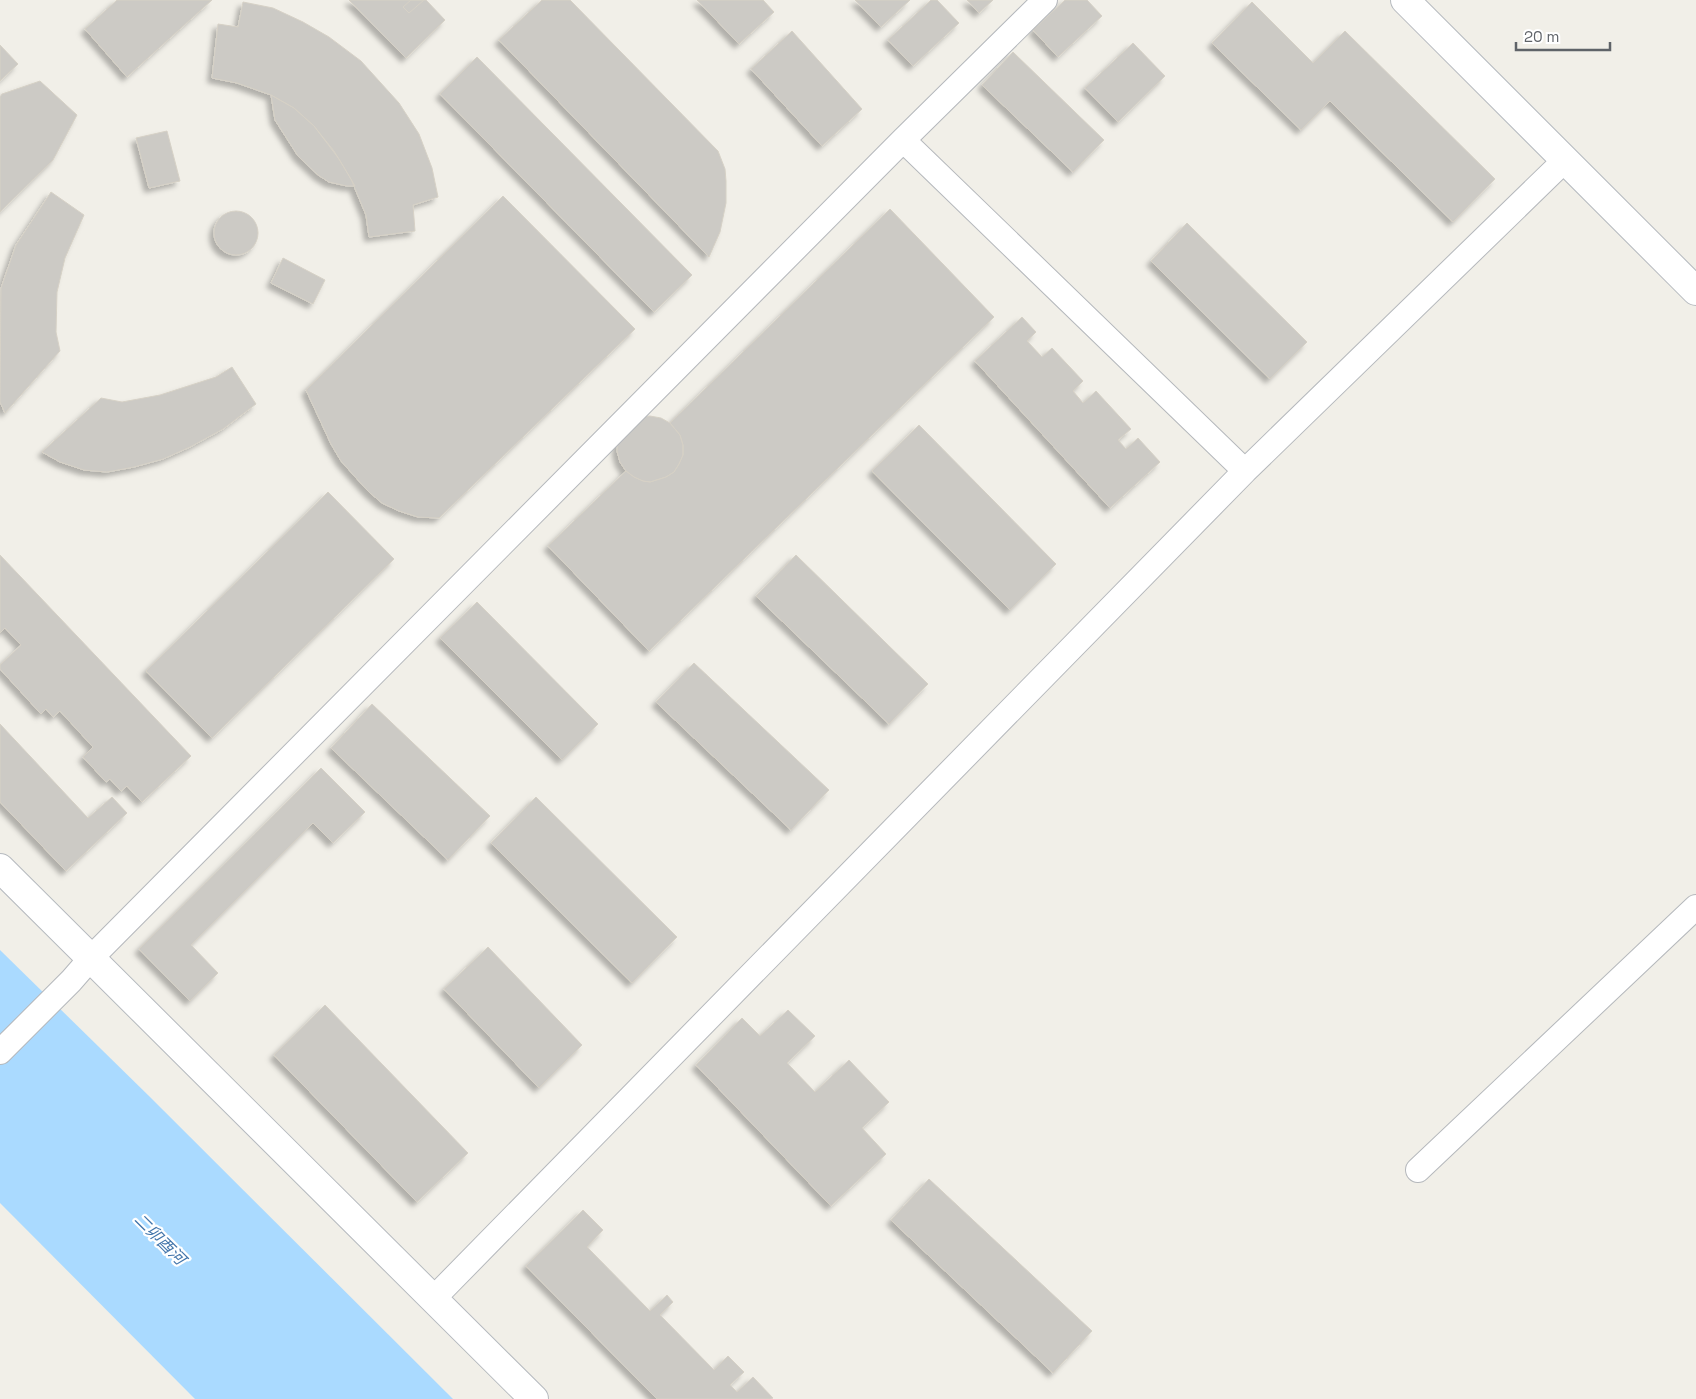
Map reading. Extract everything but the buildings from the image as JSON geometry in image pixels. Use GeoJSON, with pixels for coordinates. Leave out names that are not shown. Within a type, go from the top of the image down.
{"type":"FeatureCollection","features":[{"type":"Feature","properties":{"kind":"street"},"geometry":{"type":"LineString","coordinates":[[0,1052],[71,981],[90,958],[903,140],[1045,0]]}},
{"type":"Feature","properties":{"kind":"street"},"geometry":{"type":"LineString","coordinates":[[1405,0],[1696,291]]}},
{"type":"Feature","properties":{"kind":"street"},"geometry":{"type":"LineString","coordinates":[[903,140],[1245,471]]}},
{"type":"Feature","properties":{"kind":"street"},"geometry":{"type":"LineString","coordinates":[[433,1299],[1245,471],[1565,160]]}},
{"type":"Feature","properties":{"kind":"street"},"geometry":{"type":"LineString","coordinates":[[0,868],[534,1399]]}},
{"type":"Feature","properties":{"kind":"street"},"geometry":{"type":"LineString","coordinates":[[1418,1170],[1696,907]]}},
{"type":"Feature","properties":{"kind":"water","name":"二卯酉河"},"geometry":{"type":"Polygon","coordinates":[[[0,950],[453,1399],[195,1399],[0,1203],[0,950]]]}}]}
